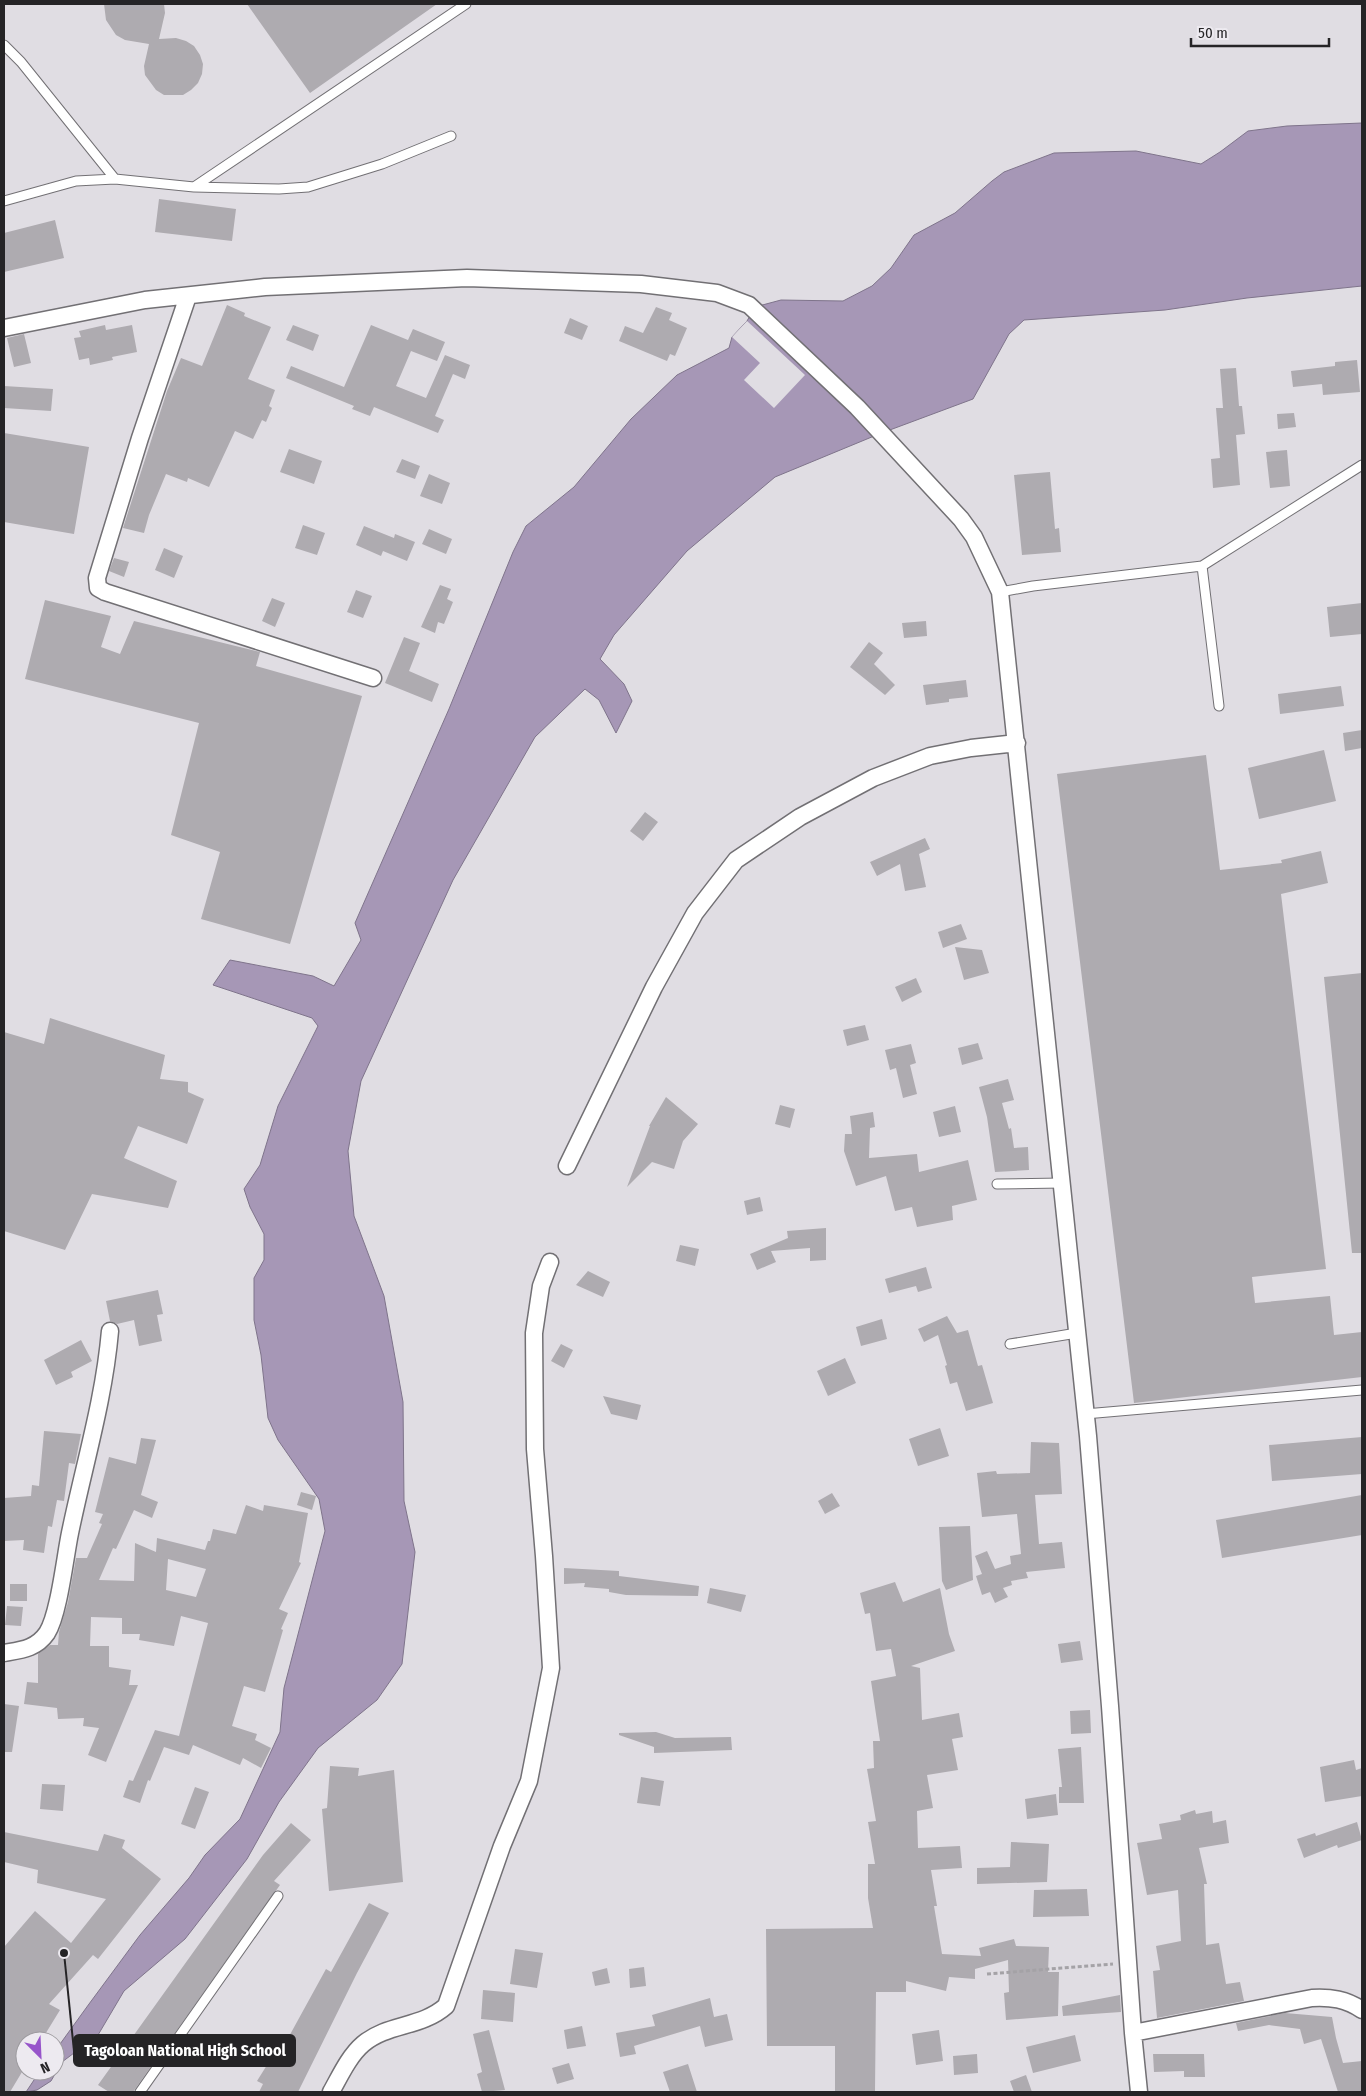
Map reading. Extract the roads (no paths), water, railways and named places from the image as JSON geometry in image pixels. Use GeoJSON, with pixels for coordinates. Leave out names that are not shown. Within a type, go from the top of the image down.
{"type":"FeatureCollection","features":[{"type":"Feature","properties":{"kind":"street"},"geometry":{"type":"LineString","coordinates":[[4,328],[145,300],[265,287],[467,278],[659,286],[717,292],[749,305],[857,407],[961,519],[974,537],[1000,592],[1017,743],[1085,1414],[1110,1696],[1133,2033],[1139,2092]]}},
{"type":"Feature","properties":{"kind":"street"},"geometry":{"type":"LineString","coordinates":[[188,296],[140,438],[97,578],[98,588],[104,592],[373,678]]}},
{"type":"Feature","properties":{"kind":"street"},"geometry":{"type":"LineString","coordinates":[[567,1166],[654,987],[695,913],[736,860],[800,817],[873,778],[930,756],[971,748],[1017,743]]}},
{"type":"Feature","properties":{"kind":"street"},"geometry":{"type":"LineString","coordinates":[[331,2092],[353,2055],[363,2044],[389,2030],[423,2022],[436,2015],[446,2006],[502,1846],[529,1781],[551,1668],[535,1448],[534,1332],[541,1286],[550,1262]]}},
{"type":"Feature","properties":{"kind":"street"},"geometry":{"type":"LineString","coordinates":[[4,1653],[26,1650],[35,1645],[48,1631],[54,1617],[70,1532],[102,1394],[110,1331]]}},
{"type":"Feature","properties":{"kind":"street"},"geometry":{"type":"LineString","coordinates":[[1133,2033],[1312,1998],[1330,1997],[1353,2004],[1362,2010]]}},
{"type":"Feature","properties":{"kind":"lane"},"geometry":{"type":"LineString","coordinates":[[194,187],[466,4]]}},
{"type":"Feature","properties":{"kind":"lane"},"geometry":{"type":"LineString","coordinates":[[4,45],[21,62],[115,179]]}},
{"type":"Feature","properties":{"kind":"lane"},"geometry":{"type":"LineString","coordinates":[[4,201],[76,182],[115,179],[194,187],[279,189],[308,187],[382,164],[451,136]]}},
{"type":"Feature","properties":{"kind":"lane"},"geometry":{"type":"LineString","coordinates":[[1000,592],[1033,586],[1202,566],[1362,465]]}},
{"type":"Feature","properties":{"kind":"lane"},"geometry":{"type":"LineString","coordinates":[[1202,566],[1219,706]]}},
{"type":"Feature","properties":{"kind":"lane"},"geometry":{"type":"LineString","coordinates":[[996,1184],[1062,1183]]}},
{"type":"Feature","properties":{"kind":"lane"},"geometry":{"type":"LineString","coordinates":[[1010,1344],[1077,1333]]}},
{"type":"Feature","properties":{"kind":"lane"},"geometry":{"type":"LineString","coordinates":[[1085,1414],[1362,1390]]}},
{"type":"Feature","properties":{"kind":"lane"},"geometry":{"type":"LineString","coordinates":[[140,2092],[278,1896]]}},
{"type":"Feature","properties":{"kind":"place","name":"Tagoloan National High School"},"geometry":{"type":"Point","coordinates":[64,1953]}}]}
